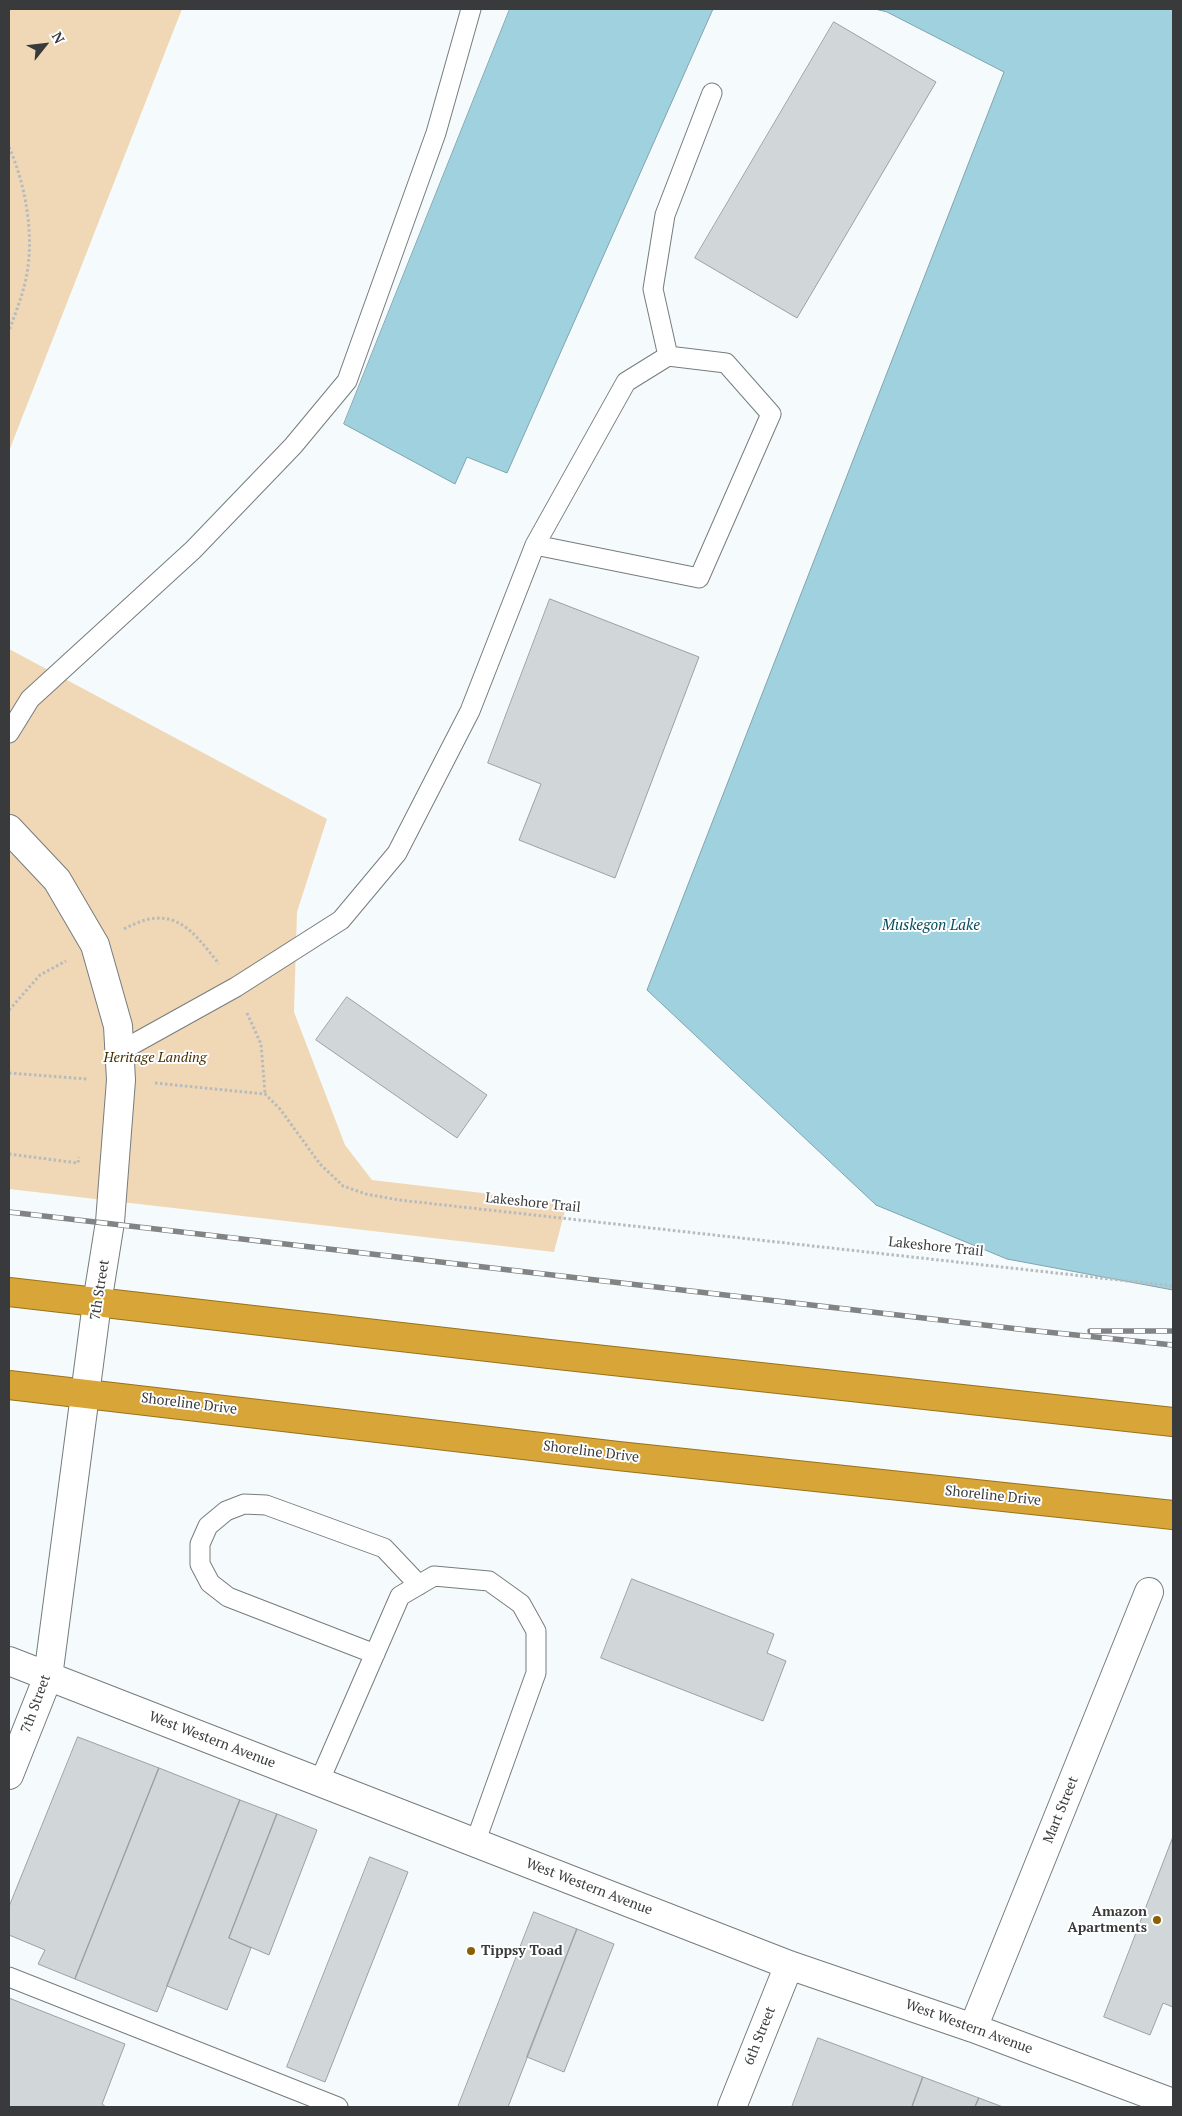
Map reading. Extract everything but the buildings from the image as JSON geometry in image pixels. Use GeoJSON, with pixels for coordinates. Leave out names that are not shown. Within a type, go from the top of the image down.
{"type":"FeatureCollection","features":[{"type":"Feature","properties":{"kind":"highway"},"geometry":{"type":"LineString","coordinates":[[9,1292],[1173,1422]]}},
{"type":"Feature","properties":{"kind":"highway","name":"Shoreline Drive"},"geometry":{"type":"LineString","coordinates":[[9,1385],[85,1392],[618,1456],[1173,1515]]}},
{"type":"Feature","properties":{"kind":"street","name":"7th Street"},"geometry":{"type":"LineString","coordinates":[[9,829],[57,880],[95,945],[118,1026],[121,1080],[110,1222],[85,1392],[48,1677],[9,1775]]}},
{"type":"Feature","properties":{"kind":"street","name":"Mart Street"},"geometry":{"type":"LineString","coordinates":[[973,2028],[1149,1592]]}},
{"type":"Feature","properties":{"kind":"street","name":"West Western Avenue"},"geometry":{"type":"LineString","coordinates":[[9,1661],[789,1965],[973,2028],[1173,2103]]}},
{"type":"Feature","properties":{"kind":"street","name":"6th Street"},"geometry":{"type":"LineString","coordinates":[[732,2107],[789,1965]]}},
{"type":"Feature","properties":{"kind":"lane"},"geometry":{"type":"LineString","coordinates":[[9,733],[30,699],[193,550],[293,446],[347,380],[436,134],[471,9]]}},
{"type":"Feature","properties":{"kind":"lane"},"geometry":{"type":"LineString","coordinates":[[668,356],[653,289],[665,215],[712,93]]}},
{"type":"Feature","properties":{"kind":"lane"},"geometry":{"type":"LineString","coordinates":[[119,1052],[233,988],[341,920],[397,853],[470,711],[535,545],[626,382],[668,356],[726,363],[771,414],[699,578],[535,545]]}},
{"type":"Feature","properties":{"kind":"lane"},"geometry":{"type":"LineString","coordinates":[[374,1654],[228,1597],[210,1583],[200,1564],[200,1544],[208,1526],[226,1511],[244,1504],[266,1505],[384,1548],[419,1585]]}},
{"type":"Feature","properties":{"kind":"lane"},"geometry":{"type":"LineString","coordinates":[[319,1782],[400,1596],[434,1576],[489,1581],[521,1604],[536,1631],[536,1673],[475,1843]]}},
{"type":"Feature","properties":{"kind":"lane"},"geometry":{"type":"LineString","coordinates":[[9,1977],[338,2107]]}},
{"type":"Feature","properties":{"kind":"path"},"geometry":{"type":"LineString","coordinates":[[9,147],[20,176],[26,200],[28,228],[25,286],[9,331]]}},
{"type":"Feature","properties":{"kind":"path"},"geometry":{"type":"LineString","coordinates":[[9,1010],[40,975],[142,920],[172,919],[188,928],[204,945],[233,988],[261,1044],[265,1094],[121,1080],[87,1080],[9,1073]]}},
{"type":"Feature","properties":{"kind":"path"},"geometry":{"type":"LineString","coordinates":[[86,1088],[87,1080]]}},
{"type":"Feature","properties":{"kind":"path","name":"Lakeshore Trail"},"geometry":{"type":"LineString","coordinates":[[265,1094],[280,1109],[320,1164],[343,1186],[366,1194],[409,1201],[981,1263],[1173,1286]]}},
{"type":"Feature","properties":{"kind":"path"},"geometry":{"type":"LineString","coordinates":[[9,1154],[78,1163],[79,1154]]}},
{"type":"Feature","properties":{"kind":"green space"},"geometry":{"type":"Polygon","coordinates":[[[9,9],[182,9],[9,451],[9,9]]]}},
{"type":"Feature","properties":{"kind":"green space","name":"Heritage Landing"},"geometry":{"type":"Polygon","coordinates":[[[9,649],[327,819],[297,912],[294,1012],[345,1145],[372,1180],[567,1203],[554,1252],[9,1189],[9,649]]]}},
{"type":"Feature","properties":{"kind":"water"},"geometry":{"type":"Polygon","coordinates":[[[510,9],[713,9],[507,473],[467,457],[455,484],[344,424],[510,9]]]}},
{"type":"Feature","properties":{"kind":"water","name":"Muskegon Lake"},"geometry":{"type":"Polygon","coordinates":[[[875,9],[1173,9],[1173,1290],[1007,1259],[876,1205],[647,990],[1004,72],[887,12],[875,9]]]}},
{"type":"Feature","properties":{"kind":"railway"},"geometry":{"type":"LineString","coordinates":[[9,1212],[1027,1330],[1173,1345]]}},
{"type":"Feature","properties":{"kind":"railway"},"geometry":{"type":"LineString","coordinates":[[1090,1331],[1173,1331]]}},
{"type":"Feature","properties":{"kind":"place","name":"Amazon Apartments"},"geometry":{"type":"Point","coordinates":[1157,1920]}},
{"type":"Feature","properties":{"kind":"place","name":"Tippsy Toad"},"geometry":{"type":"Point","coordinates":[471,1951]}}]}
